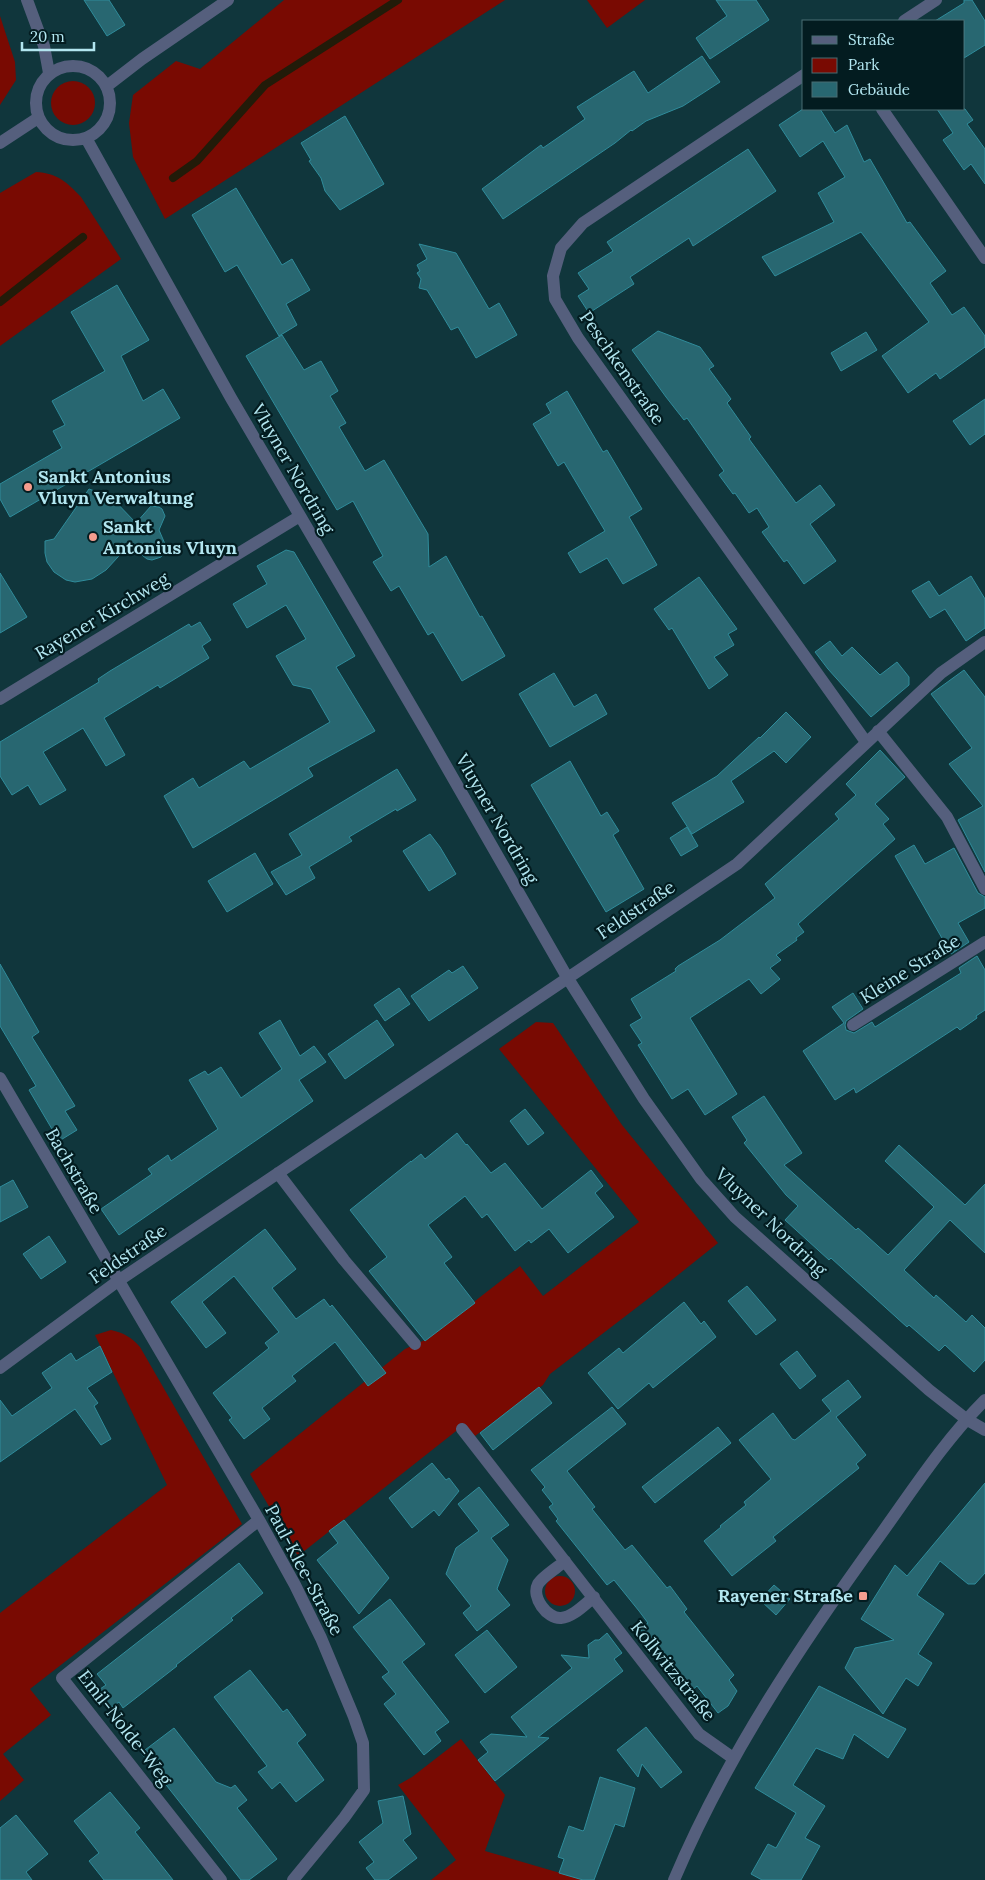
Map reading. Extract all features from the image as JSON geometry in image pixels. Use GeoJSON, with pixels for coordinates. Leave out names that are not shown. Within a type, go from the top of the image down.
{"type":"FeatureCollection","features":[{"type":"Feature","properties":{"kind":"street"},"geometry":{"type":"LineString","coordinates":[[27,0],[44,46],[49,73]]}},
{"type":"Feature","properties":{"kind":"street"},"geometry":{"type":"LineString","coordinates":[[107,86],[142,59],[228,0]]}},
{"type":"Feature","properties":{"kind":"street"},"geometry":{"type":"LineString","coordinates":[[906,20],[936,0]]}},
{"type":"Feature","properties":{"kind":"street"},"geometry":{"type":"LineString","coordinates":[[71,64],[82,66],[97,74],[107,86],[111,103],[107,119],[98,131],[86,138],[64,139],[47,130],[38,118],[35,99],[39,86],[49,73],[63,66],[71,64]]}},
{"type":"Feature","properties":{"kind":"street","name":"Peschkenstraße"},"geometry":{"type":"LineString","coordinates":[[802,76],[583,223],[561,248],[553,276],[555,300],[578,338],[866,742]]}},
{"type":"Feature","properties":{"kind":"street"},"geometry":{"type":"LineString","coordinates":[[883,110],[985,258]]}},
{"type":"Feature","properties":{"kind":"street"},"geometry":{"type":"LineString","coordinates":[[0,143],[38,118]]}},
{"type":"Feature","properties":{"kind":"street","name":"Vluyner Nordring"},"geometry":{"type":"LineString","coordinates":[[86,138],[231,398],[431,739],[567,977],[644,1099],[701,1179],[748,1229],[881,1348],[966,1419],[985,1430]]}},
{"type":"Feature","properties":{"kind":"street","name":"Rayener Kirchweg"},"geometry":{"type":"LineString","coordinates":[[0,699],[300,516]]}},
{"type":"Feature","properties":{"kind":"street","name":"Feldstraße"},"geometry":{"type":"LineString","coordinates":[[0,1368],[118,1282],[737,864],[941,673],[985,642]]}},
{"type":"Feature","properties":{"kind":"street"},"geometry":{"type":"LineString","coordinates":[[878,731],[947,817],[985,888]]}},
{"type":"Feature","properties":{"kind":"street","name":"Kleine Straße"},"geometry":{"type":"LineString","coordinates":[[853,1025],[985,942]]}},
{"type":"Feature","properties":{"kind":"street","name":"Bachstraße"},"geometry":{"type":"LineString","coordinates":[[0,1078],[118,1282]]}},
{"type":"Feature","properties":{"kind":"street"},"geometry":{"type":"LineString","coordinates":[[278,1173],[344,1260],[415,1344]]}},
{"type":"Feature","properties":{"kind":"street","name":"Paul-Klee-Straße"},"geometry":{"type":"LineString","coordinates":[[118,1282],[259,1520],[295,1585],[322,1638],[363,1743],[364,1790],[344,1818],[293,1880]]}},
{"type":"Feature","properties":{"kind":"street"},"geometry":{"type":"LineString","coordinates":[[674,1880],[733,1758],[778,1684],[828,1608],[931,1464],[966,1419],[985,1400]]}},
{"type":"Feature","properties":{"kind":"street","name":"Kollwitzstraße"},"geometry":{"type":"LineString","coordinates":[[462,1429],[698,1734],[733,1758]]}},
{"type":"Feature","properties":{"kind":"street","name":"Emil-Nolde-Weg"},"geometry":{"type":"LineString","coordinates":[[222,1880],[62,1678],[259,1520]]}},
{"type":"Feature","properties":{"kind":"street"},"geometry":{"type":"LineString","coordinates":[[565,1561],[538,1583],[537,1597],[542,1607],[550,1615],[558,1618],[568,1616],[594,1598]]}},
{"type":"Feature","properties":{"kind":"green space"},"geometry":{"type":"Polygon","coordinates":[[[284,0],[505,0],[165,219],[133,157],[129,123],[133,95],[176,61],[200,69],[284,0]]]}},
{"type":"Feature","properties":{"kind":"green space"},"geometry":{"type":"Polygon","coordinates":[[[587,0],[645,0],[607,28],[587,0]]]}},
{"type":"Feature","properties":{"kind":"green space"},"geometry":{"type":"Polygon","coordinates":[[[0,16],[15,62],[16,80],[0,105],[0,16]]]}},
{"type":"Feature","properties":{"kind":"green space"},"geometry":{"type":"Polygon","coordinates":[[[77,81],[89,87],[94,94],[94,112],[89,119],[82,124],[69,125],[61,122],[54,115],[51,99],[54,91],[61,84],[77,81]]]}},
{"type":"Feature","properties":{"kind":"green space"},"geometry":{"type":"Polygon","coordinates":[[[36,172],[56,176],[81,197],[121,259],[0,346],[0,193],[36,172]]]}},
{"type":"Feature","properties":{"kind":"green space"},"geometry":{"type":"Polygon","coordinates":[[[536,1022],[553,1023],[622,1125],[718,1243],[550,1374],[543,1385],[475,1436],[465,1424],[298,1556],[250,1474],[405,1349],[425,1340],[520,1266],[543,1296],[639,1222],[499,1049],[536,1022]]]}},
{"type":"Feature","properties":{"kind":"green space"},"geometry":{"type":"Polygon","coordinates":[[[111,1330],[127,1336],[140,1347],[242,1524],[30,1689],[51,1715],[3,1754],[24,1780],[0,1801],[0,1613],[167,1485],[95,1335],[111,1330]]]}},
{"type":"Feature","properties":{"kind":"green space"},"geometry":{"type":"Polygon","coordinates":[[[560,1576],[571,1580],[575,1591],[571,1602],[560,1606],[549,1602],[545,1591],[549,1580],[560,1576]]]}},
{"type":"Feature","properties":{"kind":"green space"},"geometry":{"type":"Polygon","coordinates":[[[461,1739],[505,1795],[485,1851],[584,1880],[431,1880],[456,1860],[398,1785],[412,1777],[461,1739]]]}},
{"type":"Feature","properties":{"kind":"building"},"geometry":{"type":"Polygon","coordinates":[[[84,0],[109,0],[125,25],[107,36],[84,0]]]}},
{"type":"Feature","properties":{"kind":"building"},"geometry":{"type":"Polygon","coordinates":[[[716,0],[756,0],[769,20],[710,59],[696,38],[727,16],[716,0]]]}},
{"type":"Feature","properties":{"kind":"building"},"geometry":{"type":"Polygon","coordinates":[[[964,0],[972,0],[985,21],[985,45],[965,57],[965,20],[937,20],[964,3],[964,0]]]}},
{"type":"Feature","properties":{"kind":"building"},"geometry":{"type":"Polygon","coordinates":[[[702,56],[720,82],[683,106],[646,121],[631,130],[615,143],[503,219],[482,189],[541,145],[543,148],[585,119],[577,107],[634,71],[648,93],[702,56]]]}},
{"type":"Feature","properties":{"kind":"building"},"geometry":{"type":"Polygon","coordinates":[[[965,109],[973,120],[967,124],[985,149],[985,184],[971,164],[964,170],[943,140],[953,133],[938,110],[965,109]]]}},
{"type":"Feature","properties":{"kind":"building"},"geometry":{"type":"Polygon","coordinates":[[[802,110],[821,110],[835,133],[847,125],[864,162],[870,159],[907,223],[910,222],[946,271],[930,283],[952,315],[964,307],[985,336],[985,347],[940,379],[936,373],[908,393],[882,356],[929,322],[861,232],[775,276],[762,257],[834,222],[818,193],[845,177],[823,141],[800,157],[779,125],[802,110]]]}},
{"type":"Feature","properties":{"kind":"building"},"geometry":{"type":"Polygon","coordinates":[[[345,116],[384,184],[340,210],[325,191],[321,178],[309,161],[311,160],[301,143],[345,116]]]}},
{"type":"Feature","properties":{"kind":"building"},"geometry":{"type":"Polygon","coordinates":[[[748,149],[776,191],[693,246],[689,238],[630,277],[634,284],[589,313],[578,296],[589,289],[578,273],[613,251],[607,242],[748,149]]]}},
{"type":"Feature","properties":{"kind":"building"},"geometry":{"type":"Polygon","coordinates":[[[236,188],[282,265],[292,259],[310,290],[286,304],[297,325],[279,336],[237,265],[225,272],[192,215],[236,188]]]}},
{"type":"Feature","properties":{"kind":"building"},"geometry":{"type":"Polygon","coordinates":[[[419,244],[456,253],[489,309],[499,303],[517,335],[476,358],[458,327],[451,330],[427,290],[419,288],[421,279],[417,273],[420,271],[417,265],[427,259],[419,244]]]}},
{"type":"Feature","properties":{"kind":"building"},"geometry":{"type":"Polygon","coordinates":[[[117,285],[149,340],[121,356],[143,401],[163,389],[180,418],[10,517],[0,499],[0,484],[62,448],[53,431],[65,425],[52,401],[105,371],[71,312],[117,285]]]}},
{"type":"Feature","properties":{"kind":"building"},"geometry":{"type":"Polygon","coordinates":[[[658,331],[700,347],[714,366],[709,369],[731,399],[727,403],[751,437],[749,439],[796,503],[820,485],[835,505],[810,524],[836,561],[804,584],[787,560],[784,562],[762,532],[769,527],[757,508],[749,513],[735,493],[733,494],[719,475],[724,471],[687,418],[684,420],[632,350],[658,331]]]}},
{"type":"Feature","properties":{"kind":"building"},"geometry":{"type":"Polygon","coordinates":[[[866,332],[877,350],[841,371],[831,353],[866,332]]]}},
{"type":"Feature","properties":{"kind":"building"},"geometry":{"type":"Polygon","coordinates":[[[282,335],[304,370],[321,361],[338,391],[330,396],[346,423],[339,427],[365,471],[384,460],[428,534],[429,567],[446,556],[480,617],[482,616],[505,656],[462,681],[433,632],[428,635],[399,586],[391,591],[373,562],[383,556],[353,501],[337,510],[246,356],[282,335]]]}},
{"type":"Feature","properties":{"kind":"building"},"geometry":{"type":"Polygon","coordinates":[[[567,391],[603,452],[607,450],[642,509],[629,517],[657,565],[623,584],[607,558],[580,573],[568,553],[605,531],[564,462],[558,466],[533,424],[551,413],[546,404],[567,391]]]}},
{"type":"Feature","properties":{"kind":"building"},"geometry":{"type":"Polygon","coordinates":[[[985,399],[985,434],[970,445],[953,421],[985,399]]]}},
{"type":"Feature","properties":{"kind":"building","name":"Sankt Antonius Vluyn"},"geometry":{"type":"Polygon","coordinates":[[[89,489],[111,497],[136,523],[151,506],[162,509],[165,516],[159,530],[166,549],[161,557],[152,560],[147,559],[129,545],[106,570],[92,579],[75,582],[66,580],[54,572],[47,562],[45,541],[54,539],[89,489]]]}},
{"type":"Feature","properties":{"kind":"building"},"geometry":{"type":"Polygon","coordinates":[[[286,550],[294,552],[355,656],[336,667],[375,731],[308,768],[313,776],[193,848],[164,796],[193,778],[199,788],[244,761],[250,769],[330,722],[311,689],[293,685],[276,656],[306,639],[286,605],[247,628],[233,604],[267,584],[257,566],[286,550]]]}},
{"type":"Feature","properties":{"kind":"building"},"geometry":{"type":"Polygon","coordinates":[[[0,573],[27,617],[0,633],[0,573]]]}},
{"type":"Feature","properties":{"kind":"building"},"geometry":{"type":"Polygon","coordinates":[[[971,576],[985,599],[985,628],[966,641],[945,609],[930,618],[912,591],[929,581],[939,596],[971,576]]]}},
{"type":"Feature","properties":{"kind":"building"},"geometry":{"type":"Polygon","coordinates":[[[699,577],[737,629],[728,634],[734,645],[714,657],[728,675],[709,689],[672,628],[669,630],[654,609],[699,577]]]}},
{"type":"Feature","properties":{"kind":"building"},"geometry":{"type":"Polygon","coordinates":[[[200,622],[211,640],[202,646],[209,658],[160,688],[158,685],[104,718],[125,755],[106,766],[83,728],[43,752],[66,790],[40,805],[28,785],[12,795],[0,776],[0,742],[99,682],[98,679],[110,671],[189,624],[191,627],[200,622]]]}},
{"type":"Feature","properties":{"kind":"building"},"geometry":{"type":"Polygon","coordinates":[[[830,641],[842,656],[852,647],[880,675],[897,662],[909,677],[909,685],[871,717],[815,652],[830,641]]]}},
{"type":"Feature","properties":{"kind":"building"},"geometry":{"type":"Polygon","coordinates":[[[964,670],[985,697],[985,872],[958,820],[983,806],[949,764],[972,748],[931,694],[964,670]]]}},
{"type":"Feature","properties":{"kind":"building"},"geometry":{"type":"Polygon","coordinates":[[[554,673],[574,707],[596,694],[607,714],[550,747],[519,694],[554,673]]]}},
{"type":"Feature","properties":{"kind":"building"},"geometry":{"type":"Polygon","coordinates":[[[786,712],[811,737],[786,763],[774,751],[731,781],[744,802],[692,834],[672,803],[717,776],[786,712]]]}},
{"type":"Feature","properties":{"kind":"building"},"geometry":{"type":"Polygon","coordinates":[[[880,750],[905,777],[875,804],[889,819],[883,824],[895,839],[798,924],[804,932],[796,938],[797,940],[776,955],[781,960],[770,968],[780,979],[761,994],[749,979],[690,1018],[737,1094],[705,1115],[688,1089],[672,1099],[638,1045],[642,1043],[630,1025],[642,1018],[631,999],[676,971],[675,969],[678,966],[720,940],[775,898],[765,884],[839,819],[835,814],[856,795],[846,784],[880,750]]]}},
{"type":"Feature","properties":{"kind":"building"},"geometry":{"type":"Polygon","coordinates":[[[570,761],[601,816],[607,812],[619,831],[613,835],[644,889],[606,912],[531,785],[570,761]]]}},
{"type":"Feature","properties":{"kind":"building"},"geometry":{"type":"Polygon","coordinates":[[[397,769],[416,800],[397,811],[396,809],[349,837],[352,841],[309,867],[315,878],[286,895],[271,872],[302,855],[289,834],[397,769]]]}},
{"type":"Feature","properties":{"kind":"building"},"geometry":{"type":"Polygon","coordinates":[[[687,827],[698,846],[681,856],[670,838],[687,827]]]}},
{"type":"Feature","properties":{"kind":"building"},"geometry":{"type":"Polygon","coordinates":[[[430,834],[456,874],[429,891],[403,851],[430,834]]]}},
{"type":"Feature","properties":{"kind":"building"},"geometry":{"type":"Polygon","coordinates":[[[914,845],[925,864],[954,848],[978,893],[985,897],[985,908],[958,923],[969,942],[951,954],[895,856],[914,845]]]}},
{"type":"Feature","properties":{"kind":"building"},"geometry":{"type":"Polygon","coordinates":[[[255,853],[273,884],[227,912],[208,881],[255,853]]]}},
{"type":"Feature","properties":{"kind":"building"},"geometry":{"type":"Polygon","coordinates":[[[977,956],[985,970],[985,1010],[960,1030],[957,1027],[856,1093],[854,1088],[835,1100],[803,1051],[844,1023],[832,1007],[853,993],[863,1009],[846,1021],[846,1030],[854,1033],[872,1022],[875,1027],[961,973],[959,968],[977,956]]]}},
{"type":"Feature","properties":{"kind":"building"},"geometry":{"type":"Polygon","coordinates":[[[0,964],[39,1032],[32,1037],[75,1106],[65,1111],[77,1130],[59,1141],[29,1090],[36,1086],[0,1026],[0,964]]]}},
{"type":"Feature","properties":{"kind":"building"},"geometry":{"type":"Polygon","coordinates":[[[463,966],[478,988],[429,1021],[411,996],[449,970],[452,973],[463,966]]]}},
{"type":"Feature","properties":{"kind":"building"},"geometry":{"type":"Polygon","coordinates":[[[399,988],[410,1004],[385,1021],[374,1005],[399,988]]]}},
{"type":"Feature","properties":{"kind":"building"},"geometry":{"type":"Polygon","coordinates":[[[280,1020],[300,1056],[314,1046],[326,1062],[299,1080],[313,1101],[119,1235],[101,1209],[152,1174],[148,1169],[168,1155],[171,1161],[218,1129],[189,1080],[205,1071],[208,1075],[221,1067],[241,1098],[282,1069],[259,1033],[280,1020]]]}},
{"type":"Feature","properties":{"kind":"building"},"geometry":{"type":"Polygon","coordinates":[[[377,1020],[394,1045],[345,1079],[328,1054],[377,1020]]]}},
{"type":"Feature","properties":{"kind":"building"},"geometry":{"type":"Polygon","coordinates":[[[764,1096],[802,1153],[784,1165],[856,1230],[858,1228],[888,1255],[934,1207],[885,1161],[899,1145],[965,1205],[985,1184],[985,1253],[950,1220],[904,1270],[934,1298],[936,1295],[966,1322],[972,1315],[985,1328],[985,1360],[974,1372],[945,1345],[939,1351],[909,1325],[907,1327],[831,1258],[829,1260],[785,1220],[798,1206],[786,1195],[744,1143],[747,1140],[732,1117],[764,1096]]]}},
{"type":"Feature","properties":{"kind":"building"},"geometry":{"type":"Polygon","coordinates":[[[525,1109],[544,1133],[528,1145],[510,1121],[525,1109]]]}},
{"type":"Feature","properties":{"kind":"building"},"geometry":{"type":"Polygon","coordinates":[[[457,1133],[491,1173],[505,1163],[542,1209],[591,1170],[603,1186],[595,1193],[614,1217],[568,1253],[549,1229],[531,1243],[529,1240],[515,1251],[487,1214],[482,1218],[465,1196],[428,1225],[452,1257],[444,1263],[475,1303],[425,1341],[369,1271],[387,1257],[350,1210],[411,1161],[421,1154],[425,1159],[457,1133]]]}},
{"type":"Feature","properties":{"kind":"building"},"geometry":{"type":"Polygon","coordinates":[[[13,1180],[28,1207],[0,1222],[0,1187],[13,1180]]]}},
{"type":"Feature","properties":{"kind":"building"},"geometry":{"type":"Polygon","coordinates":[[[265,1229],[296,1269],[272,1288],[296,1319],[324,1299],[330,1307],[332,1305],[386,1373],[368,1386],[335,1342],[292,1376],[296,1381],[262,1408],[270,1419],[244,1439],[229,1420],[232,1418],[213,1393],[269,1348],[265,1343],[279,1332],[234,1276],[202,1302],[226,1333],[206,1348],[171,1302],[265,1229]]]}},
{"type":"Feature","properties":{"kind":"building"},"geometry":{"type":"Polygon","coordinates":[[[49,1236],[66,1262],[41,1279],[23,1254],[49,1236]]]}},
{"type":"Feature","properties":{"kind":"building"},"geometry":{"type":"Polygon","coordinates":[[[747,1286],[776,1320],[756,1335],[728,1301],[747,1286]]]}},
{"type":"Feature","properties":{"kind":"building"},"geometry":{"type":"Polygon","coordinates":[[[684,1302],[701,1324],[704,1321],[716,1337],[653,1388],[649,1383],[618,1409],[588,1373],[619,1348],[623,1353],[684,1302]]]}},
{"type":"Feature","properties":{"kind":"building"},"geometry":{"type":"Polygon","coordinates":[[[100,1346],[112,1372],[87,1388],[98,1403],[94,1406],[111,1439],[101,1445],[75,1409],[0,1462],[0,1400],[12,1416],[52,1388],[42,1373],[71,1353],[76,1361],[100,1346]]]}},
{"type":"Feature","properties":{"kind":"building"},"geometry":{"type":"Polygon","coordinates":[[[797,1351],[816,1376],[800,1389],[780,1364],[797,1351]]]}},
{"type":"Feature","properties":{"kind":"building"},"geometry":{"type":"Polygon","coordinates":[[[848,1380],[861,1397],[836,1417],[866,1455],[856,1464],[859,1468],[773,1537],[776,1541],[732,1576],[704,1541],[746,1505],[744,1502],[771,1479],[739,1440],[773,1413],[792,1439],[795,1440],[831,1411],[822,1400],[848,1380]]]}},
{"type":"Feature","properties":{"kind":"building"},"geometry":{"type":"Polygon","coordinates":[[[539,1387],[552,1403],[493,1450],[480,1433],[539,1387]]]}},
{"type":"Feature","properties":{"kind":"building"},"geometry":{"type":"Polygon","coordinates":[[[612,1407],[626,1424],[567,1471],[595,1507],[592,1509],[625,1550],[632,1545],[667,1588],[670,1586],[687,1609],[684,1612],[734,1675],[729,1680],[737,1691],[728,1706],[718,1713],[697,1686],[690,1692],[640,1629],[648,1623],[639,1611],[614,1580],[607,1585],[556,1521],[558,1519],[549,1507],[553,1504],[542,1490],[545,1487],[531,1470],[612,1407]]]}},
{"type":"Feature","properties":{"kind":"building"},"geometry":{"type":"Polygon","coordinates":[[[718,1427],[731,1443],[655,1503],[642,1487],[718,1427]]]}},
{"type":"Feature","properties":{"kind":"building"},"geometry":{"type":"Polygon","coordinates":[[[432,1463],[446,1480],[449,1478],[459,1491],[439,1516],[434,1510],[412,1528],[389,1498],[432,1463]]]}},
{"type":"Feature","properties":{"kind":"building"},"geometry":{"type":"Polygon","coordinates":[[[985,1483],[985,1573],[975,1584],[968,1584],[940,1561],[917,1595],[944,1614],[918,1654],[932,1663],[918,1686],[906,1678],[883,1714],[845,1668],[855,1648],[894,1640],[861,1619],[895,1565],[907,1576],[985,1483]]]}},
{"type":"Feature","properties":{"kind":"building"},"geometry":{"type":"Polygon","coordinates":[[[479,1487],[509,1525],[491,1538],[508,1560],[497,1589],[510,1605],[477,1631],[463,1613],[471,1606],[446,1574],[456,1548],[479,1531],[458,1504],[479,1487]]]}},
{"type":"Feature","properties":{"kind":"building"},"geometry":{"type":"Polygon","coordinates":[[[344,1520],[389,1578],[359,1614],[317,1560],[338,1543],[329,1531],[344,1520]]]}},
{"type":"Feature","properties":{"kind":"building"},"geometry":{"type":"Polygon","coordinates":[[[239,1563],[263,1593],[231,1618],[233,1620],[177,1666],[123,1708],[119,1702],[110,1708],[97,1691],[106,1685],[97,1674],[239,1563]]]}},
{"type":"Feature","properties":{"kind":"building"},"geometry":{"type":"Polygon","coordinates":[[[774,1585],[790,1599],[776,1615],[760,1600],[774,1585]]]}},
{"type":"Feature","properties":{"kind":"building"},"geometry":{"type":"Polygon","coordinates":[[[390,1599],[425,1644],[402,1662],[449,1722],[435,1732],[441,1741],[424,1755],[384,1704],[396,1694],[382,1677],[389,1672],[353,1627],[390,1599]]]}},
{"type":"Feature","properties":{"kind":"building"},"geometry":{"type":"Polygon","coordinates":[[[487,1630],[517,1667],[485,1693],[455,1655],[487,1630]]]}},
{"type":"Feature","properties":{"kind":"building"},"geometry":{"type":"Polygon","coordinates":[[[607,1633],[622,1653],[614,1659],[623,1671],[538,1737],[549,1738],[495,1781],[478,1760],[488,1752],[480,1742],[491,1734],[527,1737],[511,1717],[572,1668],[561,1655],[589,1658],[588,1645],[595,1640],[599,1640],[607,1633]]]}},
{"type":"Feature","properties":{"kind":"building"},"geometry":{"type":"Polygon","coordinates":[[[250,1670],[283,1712],[287,1709],[306,1735],[297,1743],[324,1780],[296,1802],[280,1782],[272,1789],[258,1772],[267,1766],[214,1697],[250,1670]]]}},
{"type":"Feature","properties":{"kind":"building"},"geometry":{"type":"Polygon","coordinates":[[[819,1686],[906,1729],[888,1758],[854,1734],[843,1759],[816,1748],[793,1785],[825,1806],[805,1838],[820,1846],[801,1880],[762,1880],[751,1874],[768,1844],[776,1848],[796,1813],[755,1788],[819,1686]]]}},
{"type":"Feature","properties":{"kind":"building"},"geometry":{"type":"Polygon","coordinates":[[[646,1727],[682,1772],[661,1788],[642,1764],[638,1777],[617,1750],[646,1727]]]}},
{"type":"Feature","properties":{"kind":"building"},"geometry":{"type":"Polygon","coordinates":[[[174,1728],[216,1782],[231,1788],[235,1785],[247,1800],[237,1808],[277,1859],[249,1880],[241,1880],[141,1753],[174,1728]]]}},
{"type":"Feature","properties":{"kind":"building"},"geometry":{"type":"Polygon","coordinates":[[[600,1777],[635,1788],[624,1827],[615,1824],[594,1880],[583,1880],[559,1873],[564,1859],[558,1857],[569,1826],[584,1830],[600,1777]]]}},
{"type":"Feature","properties":{"kind":"building"},"geometry":{"type":"Polygon","coordinates":[[[110,1792],[140,1828],[135,1832],[173,1880],[104,1880],[89,1861],[99,1853],[74,1821],[110,1792]]]}},
{"type":"Feature","properties":{"kind":"building"},"geometry":{"type":"Polygon","coordinates":[[[403,1796],[411,1834],[403,1840],[417,1858],[388,1880],[375,1880],[366,1868],[374,1862],[359,1842],[383,1823],[378,1801],[403,1796]]]}},
{"type":"Feature","properties":{"kind":"building"},"geometry":{"type":"Polygon","coordinates":[[[16,1815],[48,1854],[26,1872],[32,1880],[0,1880],[0,1828],[16,1815]]]}},
{"type":"Feature","properties":{"kind":"waterway"},"geometry":{"type":"LineString","coordinates":[[173,178],[197,161],[265,85],[398,0]]}},
{"type":"Feature","properties":{"kind":"waterway"},"geometry":{"type":"LineString","coordinates":[[0,302],[83,237]]}},
{"type":"Feature","properties":{"kind":"place","name":"Sankt Antonius Vluyn Verwaltung"},"geometry":{"type":"Point","coordinates":[28,487]}},
{"type":"Feature","properties":{"kind":"place","name":"Sankt Antonius Vluyn"},"geometry":{"type":"Point","coordinates":[93,537]}},
{"type":"Feature","properties":{"kind":"place","name":"Rayener Straße"},"geometry":{"type":"Point","coordinates":[863,1596]}}]}
